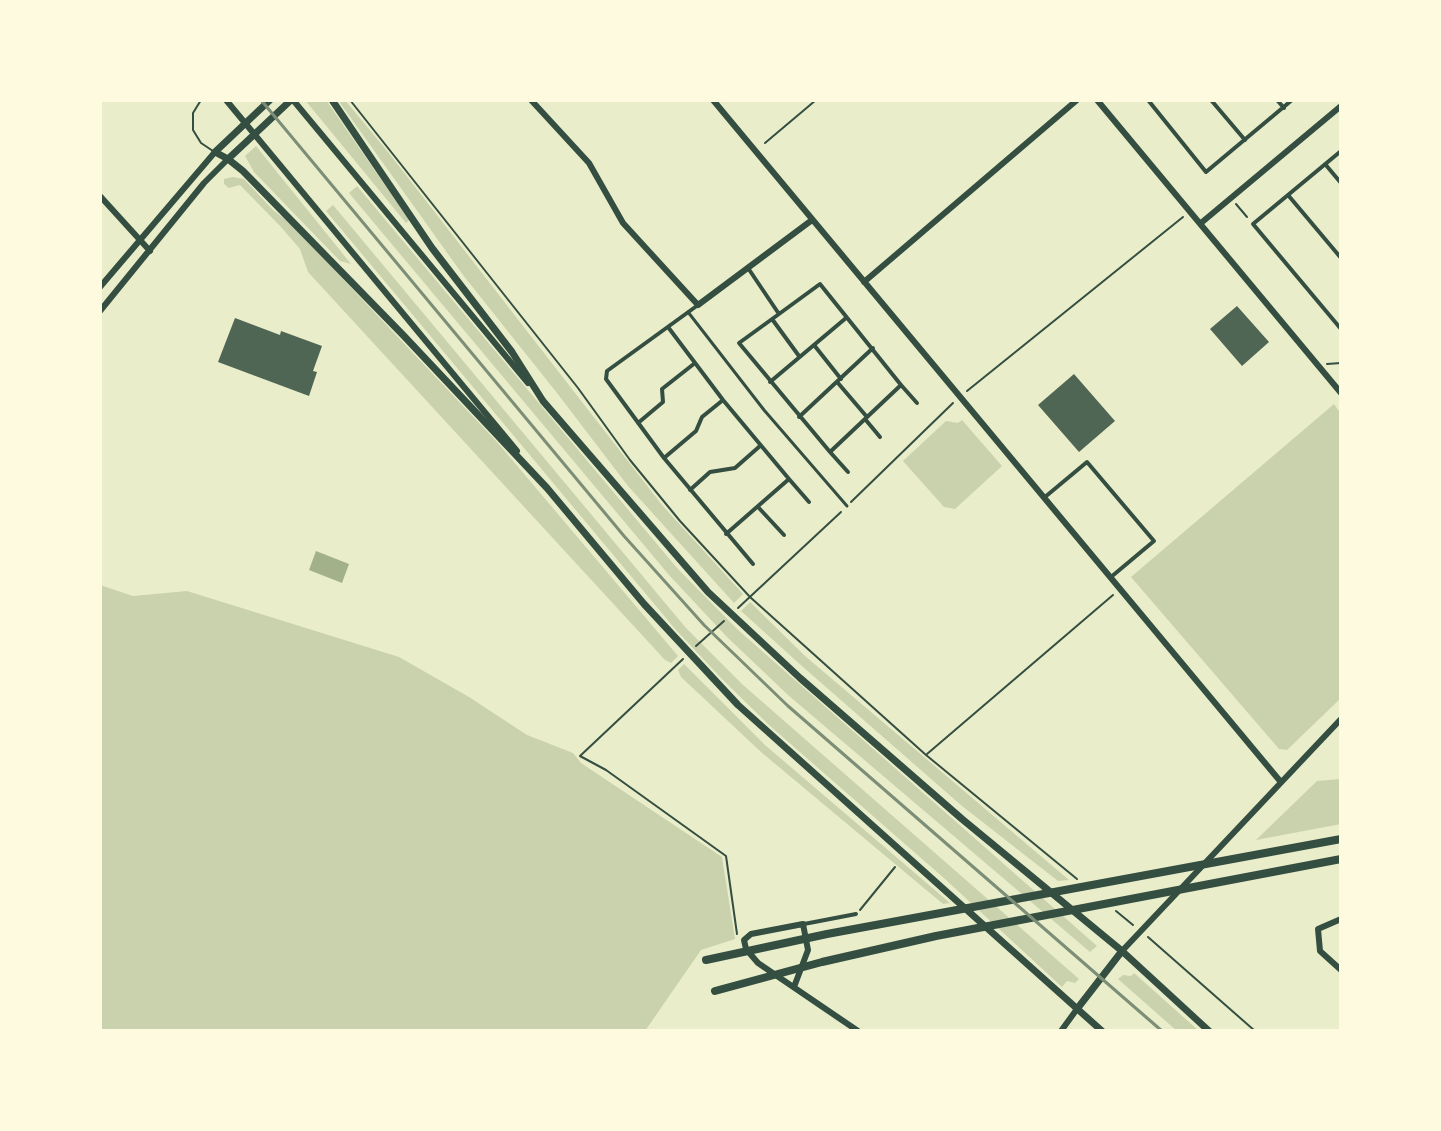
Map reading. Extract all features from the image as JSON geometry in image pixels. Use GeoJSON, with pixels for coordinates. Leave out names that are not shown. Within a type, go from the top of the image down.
{"type":"FeatureCollection","features":[{"type":"Feature","properties":{"kind":"highway"},"geometry":{"type":"LineString","coordinates":[[706,960],[827,934],[1341,839]]}},
{"type":"Feature","properties":{"kind":"highway"},"geometry":{"type":"LineString","coordinates":[[715,991],[936,936],[1341,859]]}},
{"type":"Feature","properties":{"kind":"main road"},"geometry":{"type":"LineString","coordinates":[[270,100],[215,152],[228,159],[306,233],[547,488],[644,604],[738,705],[1102,1031]]}},
{"type":"Feature","properties":{"kind":"main road"},"geometry":{"type":"LineString","coordinates":[[228,159],[292,100]]}},
{"type":"Feature","properties":{"kind":"main road"},"geometry":{"type":"LineString","coordinates":[[332,100],[432,248],[512,352],[543,401],[682,563],[754,637],[962,819],[1122,951],[1209,1031]]}},
{"type":"Feature","properties":{"kind":"main road"},"geometry":{"type":"LineString","coordinates":[[1077,1009],[1122,951]]}},
{"type":"Feature","properties":{"kind":"street"},"geometry":{"type":"LineString","coordinates":[[226,100],[547,488]]}},
{"type":"Feature","properties":{"kind":"street"},"geometry":{"type":"LineString","coordinates":[[292,100],[543,401]]}},
{"type":"Feature","properties":{"kind":"street"},"geometry":{"type":"LineString","coordinates":[[531,100],[589,163],[623,223],[698,305]]}},
{"type":"Feature","properties":{"kind":"street"},"geometry":{"type":"LineString","coordinates":[[713,100],[1280,781]]}},
{"type":"Feature","properties":{"kind":"street"},"geometry":{"type":"LineString","coordinates":[[864,282],[1077,100]]}},
{"type":"Feature","properties":{"kind":"street"},"geometry":{"type":"LineString","coordinates":[[1097,100],[1341,393]]}},
{"type":"Feature","properties":{"kind":"street"},"geometry":{"type":"LineString","coordinates":[[1148,100],[1206,172],[1292,100]]}},
{"type":"Feature","properties":{"kind":"street"},"geometry":{"type":"LineString","coordinates":[[1211,100],[1245,140]]}},
{"type":"Feature","properties":{"kind":"street"},"geometry":{"type":"LineString","coordinates":[[1277,100],[1284,108]]}},
{"type":"Feature","properties":{"kind":"street"},"geometry":{"type":"LineString","coordinates":[[1201,223],[1341,107],[1335,100]]}},
{"type":"Feature","properties":{"kind":"street"},"geometry":{"type":"LineString","coordinates":[[1341,151],[1253,224],[1341,329]]}},
{"type":"Feature","properties":{"kind":"street"},"geometry":{"type":"LineString","coordinates":[[100,287],[215,152]]}},
{"type":"Feature","properties":{"kind":"street"},"geometry":{"type":"LineString","coordinates":[[100,311],[228,159]]}},
{"type":"Feature","properties":{"kind":"street"},"geometry":{"type":"LineString","coordinates":[[1325,164],[1341,183]]}},
{"type":"Feature","properties":{"kind":"street"},"geometry":{"type":"LineString","coordinates":[[1288,195],[1341,258]]}},
{"type":"Feature","properties":{"kind":"street"},"geometry":{"type":"LineString","coordinates":[[100,196],[150,251]]}},
{"type":"Feature","properties":{"kind":"street"},"geometry":{"type":"LineString","coordinates":[[753,564],[664,458],[606,379],[607,371],[812,220]]}},
{"type":"Feature","properties":{"kind":"street"},"geometry":{"type":"LineString","coordinates":[[748,268],[779,314]]}},
{"type":"Feature","properties":{"kind":"street"},"geometry":{"type":"LineString","coordinates":[[848,472],[739,343],[820,284],[917,403]]}},
{"type":"Feature","properties":{"kind":"street"},"geometry":{"type":"LineString","coordinates":[[688,312],[764,410],[847,506]]}},
{"type":"Feature","properties":{"kind":"street"},"geometry":{"type":"LineString","coordinates":[[770,382],[846,318]]}},
{"type":"Feature","properties":{"kind":"street"},"geometry":{"type":"LineString","coordinates":[[772,319],[800,357]]}},
{"type":"Feature","properties":{"kind":"street"},"geometry":{"type":"LineString","coordinates":[[668,326],[723,400],[809,502]]}},
{"type":"Feature","properties":{"kind":"street"},"geometry":{"type":"LineString","coordinates":[[814,345],[880,437]]}},
{"type":"Feature","properties":{"kind":"street"},"geometry":{"type":"LineString","coordinates":[[799,417],[873,348]]}},
{"type":"Feature","properties":{"kind":"street"},"geometry":{"type":"LineString","coordinates":[[638,423],[663,402],[662,389],[695,363]]}},
{"type":"Feature","properties":{"kind":"street"},"geometry":{"type":"LineString","coordinates":[[830,452],[901,385]]}},
{"type":"Feature","properties":{"kind":"street"},"geometry":{"type":"LineString","coordinates":[[664,458],[696,431],[702,417],[723,400]]}},
{"type":"Feature","properties":{"kind":"street"},"geometry":{"type":"LineString","coordinates":[[690,490],[710,472],[735,468],[760,446]]}},
{"type":"Feature","properties":{"kind":"street"},"geometry":{"type":"LineString","coordinates":[[1045,497],[1087,462],[1154,541],[1111,577]]}},
{"type":"Feature","properties":{"kind":"street"},"geometry":{"type":"LineString","coordinates":[[726,534],[789,479]]}},
{"type":"Feature","properties":{"kind":"street"},"geometry":{"type":"LineString","coordinates":[[758,507],[784,535]]}},
{"type":"Feature","properties":{"kind":"street"},"geometry":{"type":"LineString","coordinates":[[1122,951],[1341,719]]}},
{"type":"Feature","properties":{"kind":"street"},"geometry":{"type":"LineString","coordinates":[[856,914],[751,934],[744,940],[746,949],[758,963],[858,1031]]}},
{"type":"Feature","properties":{"kind":"street"},"geometry":{"type":"LineString","coordinates":[[1341,919],[1318,929],[1320,951],[1341,970]]}},
{"type":"Feature","properties":{"kind":"street"},"geometry":{"type":"LineString","coordinates":[[794,987],[808,950],[803,924]]}},
{"type":"Feature","properties":{"kind":"street"},"geometry":{"type":"LineString","coordinates":[[1061,1031],[1077,1009]]}},
{"type":"Feature","properties":{"kind":"lane"},"geometry":{"type":"LineString","coordinates":[[201,100],[193,113],[193,130],[201,143],[215,152]]}},
{"type":"Feature","properties":{"kind":"path"},"geometry":{"type":"LineString","coordinates":[[765,143],[816,100]]}},
{"type":"Feature","properties":{"kind":"path"},"geometry":{"type":"LineString","coordinates":[[1231,199],[1253,224]]}},
{"type":"Feature","properties":{"kind":"path"},"geometry":{"type":"LineString","coordinates":[[739,608],[960,397],[1190,211]]}},
{"type":"Feature","properties":{"kind":"path"},"geometry":{"type":"LineString","coordinates":[[1318,364],[1341,363]]}},
{"type":"Feature","properties":{"kind":"path"},"geometry":{"type":"LineString","coordinates":[[926,755],[1121,588]]}},
{"type":"Feature","properties":{"kind":"path"},"geometry":{"type":"LineString","coordinates":[[727,618],[580,756],[606,770],[726,856],[737,935]]}},
{"type":"Feature","properties":{"kind":"path"},"geometry":{"type":"LineString","coordinates":[[856,914],[895,867]]}},
{"type":"Feature","properties":{"kind":"path"},"geometry":{"type":"LineString","coordinates":[[1164,950],[1255,1031]]}},
{"type":"Feature","properties":{"kind":"path"},"geometry":{"type":"LineString","coordinates":[[1073,1031],[1082,1031]]}},
{"type":"Feature","properties":{"kind":"shaded area"},"geometry":{"type":"Polygon","coordinates":[[[305,100],[326,100],[409,220],[406,223],[305,100]]]}},
{"type":"Feature","properties":{"kind":"shaded area"},"geometry":{"type":"Polygon","coordinates":[[[338,100],[345,100],[388,152],[662,505],[743,594],[734,603],[628,486],[463,275],[338,100]]]}},
{"type":"Feature","properties":{"kind":"shaded area"},"geometry":{"type":"Polygon","coordinates":[[[256,146],[351,264],[340,261],[254,172],[245,156],[256,146]]]}},
{"type":"Feature","properties":{"kind":"shaded area"},"geometry":{"type":"Polygon","coordinates":[[[224,179],[244,179],[291,224],[497,442],[678,656],[671,663],[308,272],[300,249],[281,227],[240,185],[229,188],[224,184],[224,179]]]}},
{"type":"Feature","properties":{"kind":"shaded area"},"geometry":{"type":"Polygon","coordinates":[[[357,186],[677,568],[737,629],[1097,946],[1090,952],[788,695],[727,637],[669,575],[349,193],[357,186]]]}},
{"type":"Feature","properties":{"kind":"shaded area"},"geometry":{"type":"Polygon","coordinates":[[[333,205],[686,628],[742,684],[1079,979],[1075,983],[1067,981],[1062,987],[945,879],[769,725],[723,680],[676,630],[326,211],[333,205]]]}},
{"type":"Feature","properties":{"kind":"shaded area"},"geometry":{"type":"Polygon","coordinates":[[[1334,404],[1341,414],[1341,698],[1287,750],[1279,749],[1131,577],[1334,404]]]}},
{"type":"Feature","properties":{"kind":"shaded area"},"geometry":{"type":"Polygon","coordinates":[[[962,420],[1002,466],[955,509],[944,507],[903,461],[946,421],[958,423],[962,420]]]}},
{"type":"Feature","properties":{"kind":"shaded area"},"geometry":{"type":"Polygon","coordinates":[[[316,551],[349,564],[342,583],[309,570],[316,551]]]}},
{"type":"Feature","properties":{"kind":"shaded area"},"geometry":{"type":"Polygon","coordinates":[[[100,585],[133,596],[187,591],[399,657],[527,735],[573,753],[581,763],[722,857],[735,939],[701,950],[645,1031],[100,1031],[100,585]]]}},
{"type":"Feature","properties":{"kind":"shaded area"},"geometry":{"type":"Polygon","coordinates":[[[750,602],[805,656],[1069,880],[1058,881],[962,806],[741,611],[750,602]]]}},
{"type":"Feature","properties":{"kind":"shaded area"},"geometry":{"type":"Polygon","coordinates":[[[684,664],[765,745],[950,903],[943,904],[761,752],[681,677],[678,670],[684,664]]]}},
{"type":"Feature","properties":{"kind":"shaded area"},"geometry":{"type":"Polygon","coordinates":[[[1341,779],[1341,824],[1256,840],[1317,781],[1341,779]]]}},
{"type":"Feature","properties":{"kind":"shaded area"},"geometry":{"type":"Polygon","coordinates":[[[1134,973],[1199,1031],[1177,1031],[1118,979],[1134,973]]]}},
{"type":"Feature","properties":{"kind":"building"},"geometry":{"type":"Polygon","coordinates":[[[1237,306],[1269,342],[1242,366],[1210,329],[1237,306]]]}},
{"type":"Feature","properties":{"kind":"building"},"geometry":{"type":"Polygon","coordinates":[[[235,318],[322,346],[313,371],[317,372],[309,396],[218,362],[235,318]]]}},
{"type":"Feature","properties":{"kind":"building"},"geometry":{"type":"Polygon","coordinates":[[[1074,374],[1115,421],[1079,452],[1038,405],[1074,374]]]}},
{"type":"Feature","properties":{"kind":"railway"},"geometry":{"type":"LineString","coordinates":[[261,100],[624,536],[704,625],[788,706],[1162,1031]]}}]}
